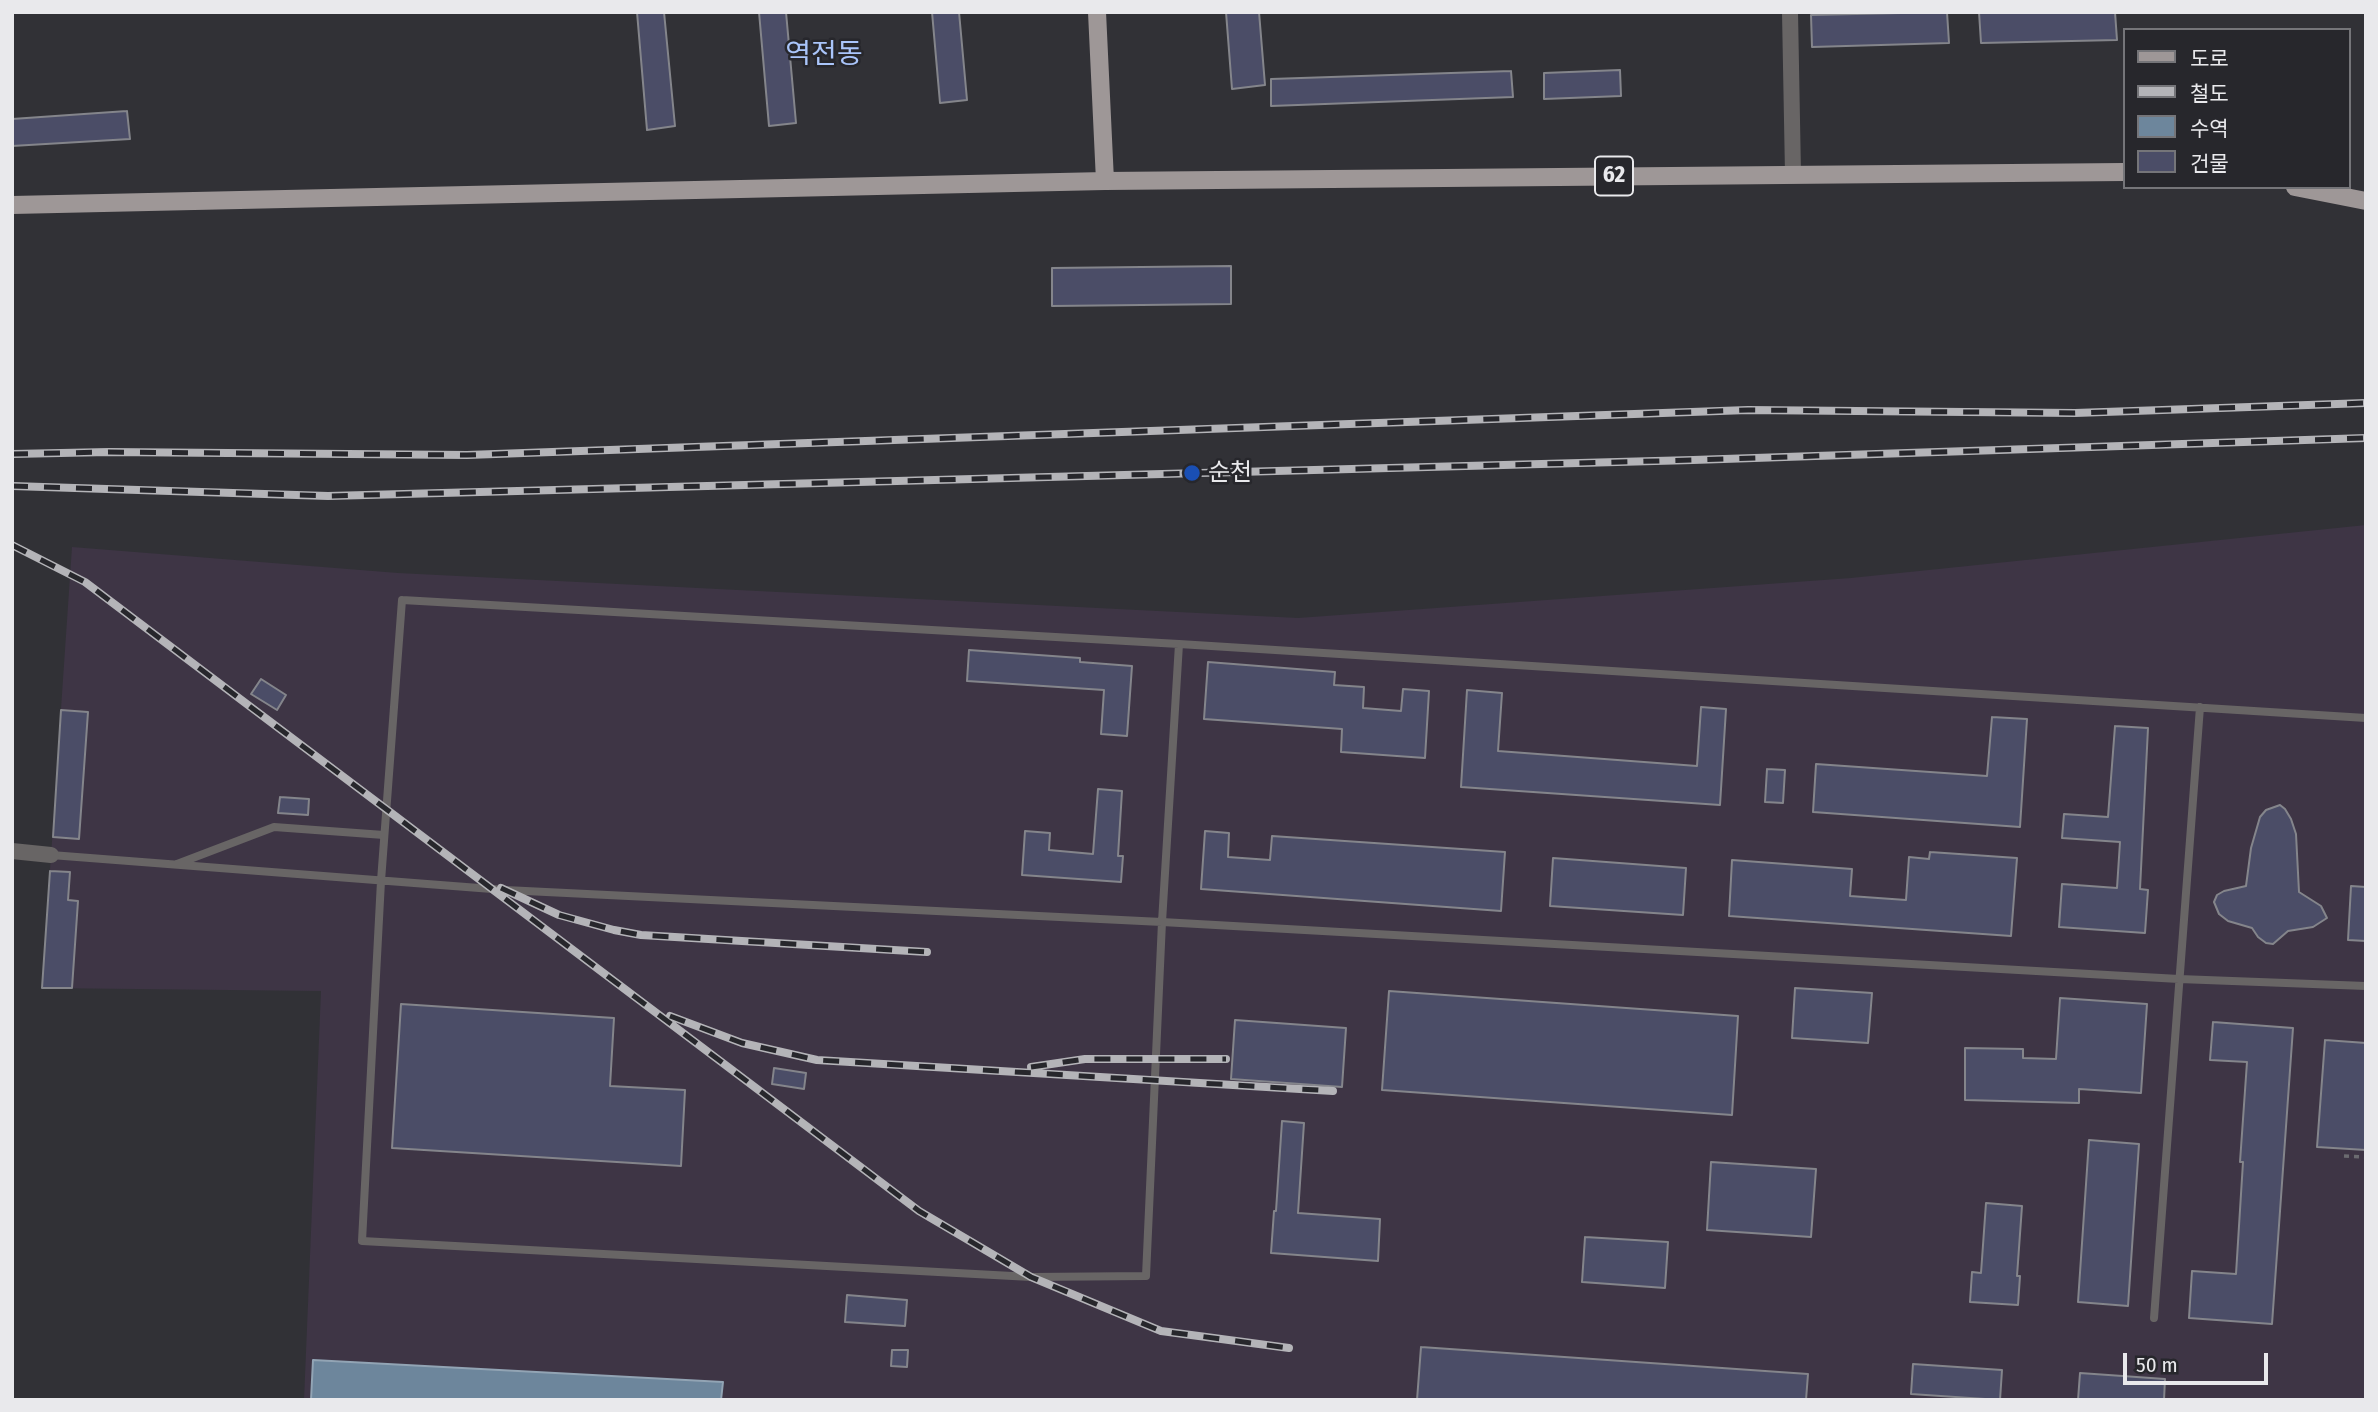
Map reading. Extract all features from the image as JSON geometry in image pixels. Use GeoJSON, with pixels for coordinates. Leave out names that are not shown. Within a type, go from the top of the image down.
{"type":"FeatureCollection","features":[{"type":"Feature","properties":{"kind":"main road"},"geometry":{"type":"LineString","coordinates":[[12,205],[1105,181],[1097,12]]}},
{"type":"Feature","properties":{"kind":"main road","name":"62"},"geometry":{"type":"LineString","coordinates":[[1105,181],[2122,172]]}},
{"type":"Feature","properties":{"kind":"main road"},"geometry":{"type":"LineString","coordinates":[[2305,189],[2366,201]]}},
{"type":"Feature","properties":{"kind":"street"},"geometry":{"type":"LineString","coordinates":[[1790,12],[1793,174]]}},
{"type":"Feature","properties":{"kind":"street"},"geometry":{"type":"LineString","coordinates":[[12,851],[51,855]]}},
{"type":"Feature","properties":{"kind":"lane"},"geometry":{"type":"LineString","coordinates":[[1179,644],[1162,922],[1146,1276],[1031,1277],[362,1241],[380,881],[402,600],[1179,644],[2366,718]]}},
{"type":"Feature","properties":{"kind":"lane"},"geometry":{"type":"LineString","coordinates":[[2154,1318],[2200,707]]}},
{"type":"Feature","properties":{"kind":"lane"},"geometry":{"type":"LineString","coordinates":[[172,866],[274,827],[384,835]]}},
{"type":"Feature","properties":{"kind":"lane"},"geometry":{"type":"LineString","coordinates":[[51,855],[505,890],[1162,922],[2179,979],[2366,986]]}},
{"type":"Feature","properties":{"kind":"path"},"geometry":{"type":"LineString","coordinates":[[2344,1156],[2366,1157]]}},
{"type":"Feature","properties":{"kind":"shaded area"},"geometry":{"type":"Polygon","coordinates":[[[2366,525],[2366,1400],[304,1400],[321,991],[42,988],[72,547],[398,573],[1298,618],[1851,578],[2366,525]]]}},
{"type":"Feature","properties":{"kind":"water"},"geometry":{"type":"Polygon","coordinates":[[[313,1360],[723,1382],[721,1400],[311,1400],[313,1360]]]}},
{"type":"Feature","properties":{"kind":"building"},"geometry":{"type":"Polygon","coordinates":[[[637,12],[664,12],[675,126],[647,130],[637,12]]]}},
{"type":"Feature","properties":{"kind":"building"},"geometry":{"type":"Polygon","coordinates":[[[759,12],[786,12],[796,123],[769,126],[759,12]]]}},
{"type":"Feature","properties":{"kind":"building"},"geometry":{"type":"Polygon","coordinates":[[[932,12],[959,12],[967,100],[940,103],[932,12]]]}},
{"type":"Feature","properties":{"kind":"building"},"geometry":{"type":"Polygon","coordinates":[[[1226,12],[1259,12],[1265,85],[1232,89],[1226,12]]]}},
{"type":"Feature","properties":{"kind":"building"},"geometry":{"type":"Polygon","coordinates":[[[1947,12],[1949,43],[1812,47],[1811,15],[1947,12]]]}},
{"type":"Feature","properties":{"kind":"building"},"geometry":{"type":"Polygon","coordinates":[[[1979,12],[2115,12],[2117,40],[1981,43],[1979,12]]]}},
{"type":"Feature","properties":{"kind":"building"},"geometry":{"type":"Polygon","coordinates":[[[1620,70],[1621,96],[1544,99],[1544,73],[1620,70]]]}},
{"type":"Feature","properties":{"kind":"building"},"geometry":{"type":"Polygon","coordinates":[[[1511,71],[1513,97],[1271,106],[1271,79],[1511,71]]]}},
{"type":"Feature","properties":{"kind":"building"},"geometry":{"type":"Polygon","coordinates":[[[127,111],[130,139],[12,146],[12,119],[127,111]]]}},
{"type":"Feature","properties":{"kind":"building"},"geometry":{"type":"Polygon","coordinates":[[[1231,266],[1231,304],[1052,306],[1052,268],[1231,266]]]}},
{"type":"Feature","properties":{"kind":"building"},"geometry":{"type":"Polygon","coordinates":[[[969,650],[1080,658],[1080,662],[1132,666],[1127,736],[1101,734],[1104,690],[967,681],[969,650]]]}},
{"type":"Feature","properties":{"kind":"building"},"geometry":{"type":"Polygon","coordinates":[[[1208,662],[1335,672],[1334,685],[1364,687],[1363,708],[1401,711],[1403,689],[1429,691],[1425,758],[1341,752],[1342,729],[1204,719],[1208,662]]]}},
{"type":"Feature","properties":{"kind":"building"},"geometry":{"type":"Polygon","coordinates":[[[261,679],[286,695],[277,710],[251,694],[261,679]]]}},
{"type":"Feature","properties":{"kind":"building"},"geometry":{"type":"Polygon","coordinates":[[[1467,690],[1502,693],[1498,751],[1697,766],[1701,707],[1726,709],[1720,805],[1461,787],[1467,690]]]}},
{"type":"Feature","properties":{"kind":"building"},"geometry":{"type":"Polygon","coordinates":[[[61,710],[88,712],[79,839],[53,837],[61,710]]]}},
{"type":"Feature","properties":{"kind":"building"},"geometry":{"type":"Polygon","coordinates":[[[1992,717],[2027,719],[2020,827],[1813,812],[1816,764],[1987,776],[1992,717]]]}},
{"type":"Feature","properties":{"kind":"building"},"geometry":{"type":"Polygon","coordinates":[[[2115,726],[2148,728],[2140,889],[2148,890],[2145,933],[2059,927],[2062,884],[2117,888],[2120,842],[2062,838],[2064,814],[2108,817],[2115,726]]]}},
{"type":"Feature","properties":{"kind":"building"},"geometry":{"type":"Polygon","coordinates":[[[1767,769],[1785,770],[1783,803],[1765,802],[1767,769]]]}},
{"type":"Feature","properties":{"kind":"building"},"geometry":{"type":"Polygon","coordinates":[[[1098,789],[1122,791],[1118,856],[1123,856],[1121,882],[1022,875],[1025,831],[1050,833],[1049,850],[1093,854],[1098,789]]]}},
{"type":"Feature","properties":{"kind":"building"},"geometry":{"type":"Polygon","coordinates":[[[280,797],[309,799],[308,815],[278,813],[280,797]]]}},
{"type":"Feature","properties":{"kind":"building"},"geometry":{"type":"Polygon","coordinates":[[[2280,805],[2291,819],[2296,834],[2299,892],[2321,906],[2327,918],[2313,927],[2288,931],[2273,944],[2258,937],[2252,928],[2228,921],[2219,914],[2214,902],[2217,895],[2224,891],[2246,886],[2251,848],[2260,817],[2266,810],[2280,805]]]}},
{"type":"Feature","properties":{"kind":"building"},"geometry":{"type":"Polygon","coordinates":[[[1205,831],[1229,833],[1228,857],[1270,860],[1272,836],[1505,852],[1501,911],[1201,889],[1205,831]]]}},
{"type":"Feature","properties":{"kind":"building"},"geometry":{"type":"Polygon","coordinates":[[[1930,852],[2017,858],[2011,936],[1729,916],[1732,860],[1852,869],[1850,896],[1906,900],[1909,857],[1929,859],[1930,852]]]}},
{"type":"Feature","properties":{"kind":"building"},"geometry":{"type":"Polygon","coordinates":[[[1553,858],[1686,868],[1683,915],[1550,906],[1553,858]]]}},
{"type":"Feature","properties":{"kind":"building"},"geometry":{"type":"Polygon","coordinates":[[[50,871],[70,872],[68,900],[78,901],[72,988],[42,988],[50,871]]]}},
{"type":"Feature","properties":{"kind":"building"},"geometry":{"type":"Polygon","coordinates":[[[2351,886],[2366,887],[2366,941],[2348,940],[2351,886]]]}},
{"type":"Feature","properties":{"kind":"building"},"geometry":{"type":"Polygon","coordinates":[[[1795,988],[1872,993],[1868,1043],[1792,1038],[1795,988]]]}},
{"type":"Feature","properties":{"kind":"building"},"geometry":{"type":"Polygon","coordinates":[[[1389,991],[1738,1016],[1732,1115],[1382,1090],[1389,991]]]}},
{"type":"Feature","properties":{"kind":"building"},"geometry":{"type":"Polygon","coordinates":[[[2060,998],[2147,1004],[2141,1093],[2079,1089],[2079,1103],[1965,1100],[1965,1048],[2023,1049],[2023,1058],[2056,1059],[2060,998]]]}},
{"type":"Feature","properties":{"kind":"building"},"geometry":{"type":"Polygon","coordinates":[[[401,1004],[614,1018],[610,1086],[685,1090],[681,1166],[392,1148],[401,1004]]]}},
{"type":"Feature","properties":{"kind":"building"},"geometry":{"type":"Polygon","coordinates":[[[1235,1020],[1346,1028],[1342,1087],[1231,1079],[1235,1020]]]}},
{"type":"Feature","properties":{"kind":"building"},"geometry":{"type":"Polygon","coordinates":[[[2213,1022],[2293,1028],[2272,1324],[2189,1318],[2192,1271],[2236,1274],[2247,1062],[2210,1060],[2213,1022]]]}},
{"type":"Feature","properties":{"kind":"building"},"geometry":{"type":"Polygon","coordinates":[[[2325,1040],[2366,1043],[2366,1150],[2317,1147],[2325,1040]]]}},
{"type":"Feature","properties":{"kind":"building"},"geometry":{"type":"Polygon","coordinates":[[[774,1068],[806,1073],[804,1089],[772,1084],[774,1068]]]}},
{"type":"Feature","properties":{"kind":"building"},"geometry":{"type":"Polygon","coordinates":[[[1282,1121],[1304,1123],[1298,1213],[1380,1219],[1378,1261],[1271,1253],[1282,1121]]]}},
{"type":"Feature","properties":{"kind":"building"},"geometry":{"type":"Polygon","coordinates":[[[2089,1140],[2139,1144],[2128,1306],[2078,1302],[2089,1140]]]}},
{"type":"Feature","properties":{"kind":"building"},"geometry":{"type":"Polygon","coordinates":[[[1711,1162],[1816,1169],[1811,1237],[1707,1230],[1711,1162]]]}},
{"type":"Feature","properties":{"kind":"building"},"geometry":{"type":"Polygon","coordinates":[[[1986,1203],[2022,1206],[2017,1276],[2020,1276],[2018,1305],[1970,1302],[1972,1272],[1981,1273],[1986,1203]]]}},
{"type":"Feature","properties":{"kind":"building"},"geometry":{"type":"Polygon","coordinates":[[[1585,1237],[1668,1242],[1665,1288],[1582,1282],[1585,1237]]]}},
{"type":"Feature","properties":{"kind":"building"},"geometry":{"type":"Polygon","coordinates":[[[847,1295],[907,1300],[905,1326],[845,1322],[847,1295]]]}},
{"type":"Feature","properties":{"kind":"building"},"geometry":{"type":"Polygon","coordinates":[[[1421,1347],[1808,1374],[1806,1400],[1417,1400],[1421,1347]]]}},
{"type":"Feature","properties":{"kind":"building"},"geometry":{"type":"Polygon","coordinates":[[[892,1350],[908,1350],[907,1367],[891,1366],[892,1350]]]}},
{"type":"Feature","properties":{"kind":"building"},"geometry":{"type":"Polygon","coordinates":[[[1913,1364],[2002,1370],[2000,1400],[1911,1394],[1913,1364]]]}},
{"type":"Feature","properties":{"kind":"building"},"geometry":{"type":"Polygon","coordinates":[[[2080,1373],[2165,1379],[2164,1400],[2078,1400],[2080,1373]]]}},
{"type":"Feature","properties":{"kind":"railway"},"geometry":{"type":"LineString","coordinates":[[12,454],[109,452],[467,455],[1748,410],[2075,413],[2366,403]]}},
{"type":"Feature","properties":{"kind":"railway"},"geometry":{"type":"LineString","coordinates":[[12,486],[328,496],[1693,460],[2366,438]]}},
{"type":"Feature","properties":{"kind":"railway"},"geometry":{"type":"LineString","coordinates":[[12,545],[85,582],[919,1211],[1031,1277],[1161,1331],[1289,1348]]}},
{"type":"Feature","properties":{"kind":"railway"},"geometry":{"type":"LineString","coordinates":[[501,888],[559,915],[641,935],[927,952]]}},
{"type":"Feature","properties":{"kind":"railway"},"geometry":{"type":"LineString","coordinates":[[670,1016],[742,1043],[817,1060],[1333,1091]]}},
{"type":"Feature","properties":{"kind":"railway"},"geometry":{"type":"LineString","coordinates":[[1031,1067],[1085,1059],[1226,1059]]}},
{"type":"Feature","properties":{"kind":"place","name":"순천"},"geometry":{"type":"Point","coordinates":[1192,473]}},
{"type":"Feature","properties":{"kind":"district","name":"역전동"},"geometry":{"type":"Point","coordinates":[824,55]}}]}
